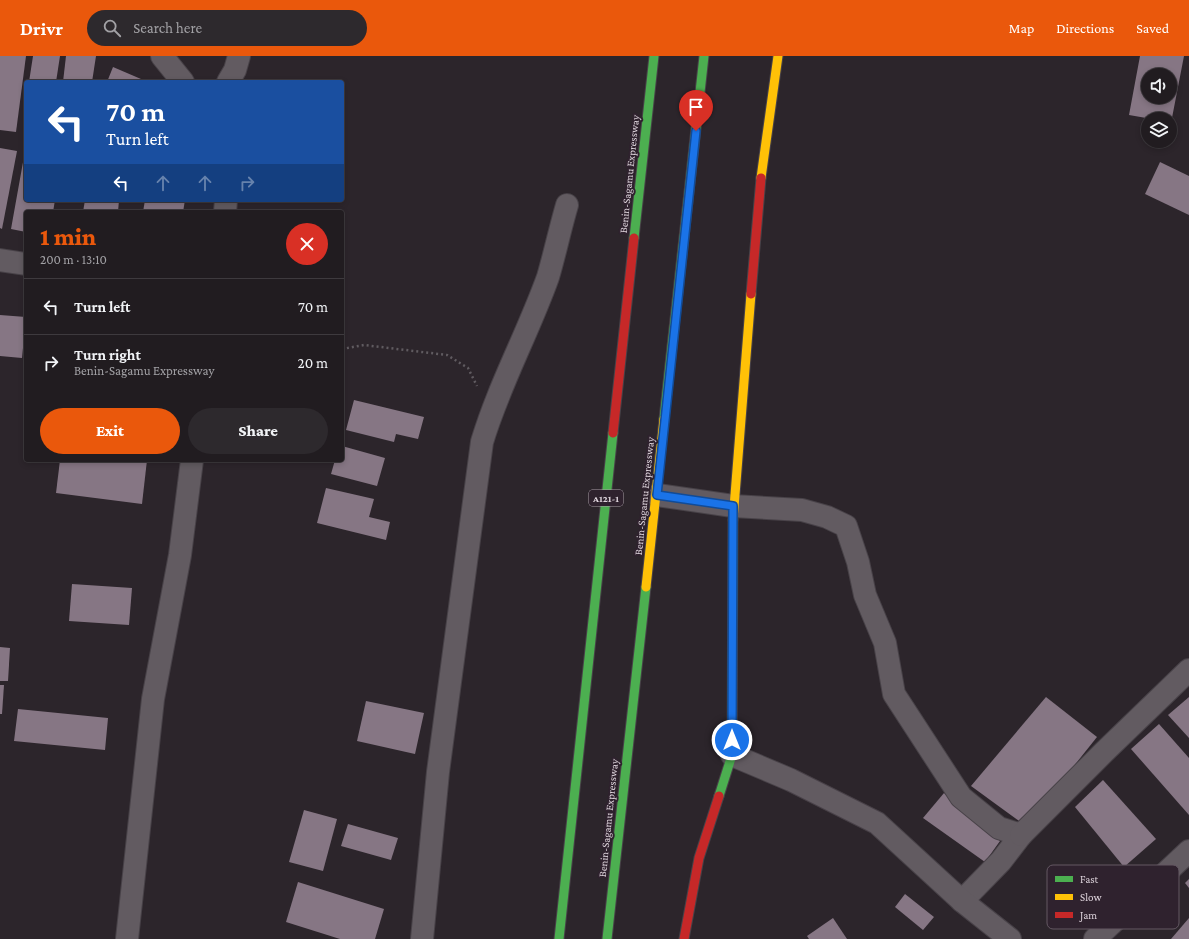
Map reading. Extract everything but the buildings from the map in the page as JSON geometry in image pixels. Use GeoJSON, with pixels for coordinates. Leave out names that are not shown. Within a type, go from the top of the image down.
{"type":"FeatureCollection","features":[{"type":"Feature","properties":{"kind":"main road","name":"Benin-Sagamu Expressway"},"geometry":{"type":"LineString","coordinates":[[559,939],[654,56]]}},
{"type":"Feature","properties":{"kind":"main road","name":"Benin-Sagamu Expressway"},"geometry":{"type":"LineString","coordinates":[[607,939],[657,495],[704,56]]}},
{"type":"Feature","properties":{"kind":"main road"},"geometry":{"type":"LineString","coordinates":[[684,939],[699,858],[732,755],[733,506],[761,173],[778,56]]}},
{"type":"Feature","properties":{"kind":"street"},"geometry":{"type":"LineString","coordinates":[[162,56],[181,80]]}},
{"type":"Feature","properties":{"kind":"street"},"geometry":{"type":"LineString","coordinates":[[229,80],[235,70],[239,56]]}},
{"type":"Feature","properties":{"kind":"street"},"geometry":{"type":"LineString","coordinates":[[422,939],[438,772],[482,442],[491,413],[519,349],[548,276],[567,205]]}},
{"type":"Feature","properties":{"kind":"street"},"geometry":{"type":"LineString","coordinates":[[0,260],[24,264]]}},
{"type":"Feature","properties":{"kind":"street"},"geometry":{"type":"LineString","coordinates":[[126,939],[153,699],[180,555],[192,462]]}},
{"type":"Feature","properties":{"kind":"street"},"geometry":{"type":"LineString","coordinates":[[657,495],[733,506],[802,510],[827,517],[846,526],[858,562],[865,595],[885,643],[894,694],[961,797],[999,828],[1021,835]]}},
{"type":"Feature","properties":{"kind":"street"},"geometry":{"type":"LineString","coordinates":[[962,901],[1001,861],[1021,835],[1189,670]]}},
{"type":"Feature","properties":{"kind":"street"},"geometry":{"type":"LineString","coordinates":[[732,755],[791,780],[877,823],[962,901],[1010,939]]}},
{"type":"Feature","properties":{"kind":"street"},"geometry":{"type":"LineString","coordinates":[[1174,865],[1189,851]]}},
{"type":"Feature","properties":{"kind":"street"},"geometry":{"type":"LineString","coordinates":[[1095,939],[1106,929]]}},
{"type":"Feature","properties":{"kind":"path"},"geometry":{"type":"LineString","coordinates":[[344,349],[364,345],[447,355],[468,368],[491,413]]}},
{"type":"Feature","properties":{"kind":"traffic: fast"},"geometry":{"type":"LineString","coordinates":[[634,238],[654,56]]}},
{"type":"Feature","properties":{"kind":"traffic: fast"},"geometry":{"type":"LineString","coordinates":[[664,419],[704,56]]}},
{"type":"Feature","properties":{"kind":"traffic: fast"},"geometry":{"type":"LineString","coordinates":[[559,939],[613,433]]}},
{"type":"Feature","properties":{"kind":"traffic: fast"},"geometry":{"type":"LineString","coordinates":[[719,796],[732,755],[733,520]]}},
{"type":"Feature","properties":{"kind":"traffic: fast"},"geometry":{"type":"LineString","coordinates":[[607,939],[646,587]]}},
{"type":"Feature","properties":{"kind":"traffic: slow"},"geometry":{"type":"LineString","coordinates":[[761,178],[778,56]]}},
{"type":"Feature","properties":{"kind":"traffic: slow"},"geometry":{"type":"LineString","coordinates":[[733,520],[751,294]]}},
{"type":"Feature","properties":{"kind":"traffic: slow"},"geometry":{"type":"LineString","coordinates":[[646,587],[664,419]]}},
{"type":"Feature","properties":{"kind":"traffic: jam"},"geometry":{"type":"LineString","coordinates":[[751,294],[761,178]]}},
{"type":"Feature","properties":{"kind":"traffic: jam"},"geometry":{"type":"LineString","coordinates":[[613,433],[634,238]]}},
{"type":"Feature","properties":{"kind":"traffic: jam"},"geometry":{"type":"LineString","coordinates":[[684,939],[699,858],[719,796]]}},
{"type":"Feature","properties":{"kind":"route"},"geometry":{"type":"LineString","coordinates":[[696,131],[657,495],[733,506],[732,740]]}}]}
